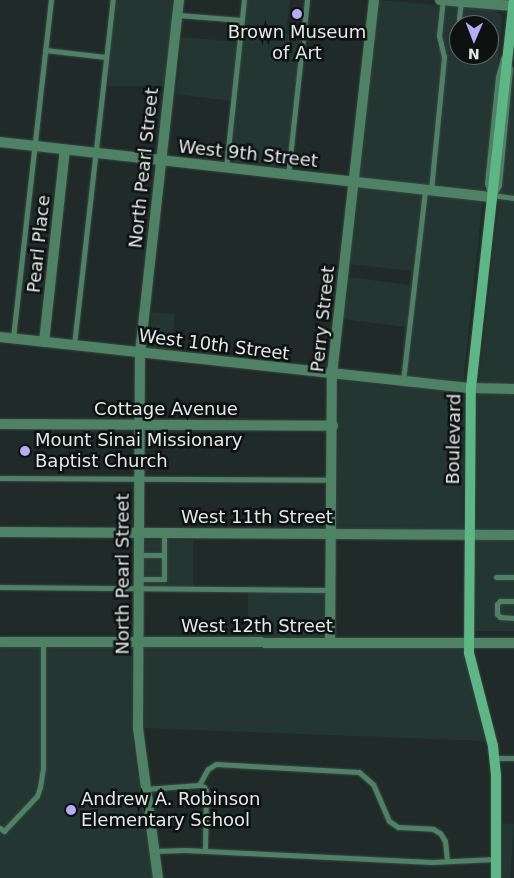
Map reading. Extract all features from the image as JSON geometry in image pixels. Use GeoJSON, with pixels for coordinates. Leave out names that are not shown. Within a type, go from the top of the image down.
{"type":"FeatureCollection","features":[{"type":"Feature","properties":{"kind":"main road","name":"Boulevard"},"geometry":{"type":"LineString","coordinates":[[496,878],[494,758],[490,731],[468,644],[471,388],[514,4]]}},
{"type":"Feature","properties":{"kind":"street","name":"North Pearl Street"},"geometry":{"type":"LineString","coordinates":[[158,878],[138,728],[140,352],[179,0]]}},
{"type":"Feature","properties":{"kind":"street","name":"Perry Street"},"geometry":{"type":"LineString","coordinates":[[330,643],[332,374],[374,0]]}},
{"type":"Feature","properties":{"kind":"street"},"geometry":{"type":"LineString","coordinates":[[442,0],[514,4]]}},
{"type":"Feature","properties":{"kind":"street","name":"West 9th Street"},"geometry":{"type":"LineString","coordinates":[[0,142],[492,196]]}},
{"type":"Feature","properties":{"kind":"street","name":"Pearl Place"},"geometry":{"type":"LineString","coordinates":[[44,342],[65,150]]}},
{"type":"Feature","properties":{"kind":"street","name":"West 10th Street"},"geometry":{"type":"LineString","coordinates":[[0,337],[332,374],[471,388],[514,389]]}},
{"type":"Feature","properties":{"kind":"street","name":"Cottage Avenue"},"geometry":{"type":"LineString","coordinates":[[0,424],[333,426]]}},
{"type":"Feature","properties":{"kind":"street","name":"West 11th Street"},"geometry":{"type":"LineString","coordinates":[[0,532],[514,536]]}},
{"type":"Feature","properties":{"kind":"street","name":"West 12th Street"},"geometry":{"type":"LineString","coordinates":[[0,642],[514,643]]}},
{"type":"Feature","properties":{"kind":"lane"},"geometry":{"type":"LineString","coordinates":[[13,339],[51,0]]}},
{"type":"Feature","properties":{"kind":"lane"},"geometry":{"type":"LineString","coordinates":[[74,346],[113,0]]}},
{"type":"Feature","properties":{"kind":"lane"},"geometry":{"type":"LineString","coordinates":[[226,168],[244,0]]}},
{"type":"Feature","properties":{"kind":"lane"},"geometry":{"type":"LineString","coordinates":[[288,175],[307,0]]}},
{"type":"Feature","properties":{"kind":"lane"},"geometry":{"type":"LineString","coordinates":[[402,381],[444,57],[439,36],[442,0]]}},
{"type":"Feature","properties":{"kind":"lane"},"geometry":{"type":"LineString","coordinates":[[460,15],[461,2]]}},
{"type":"Feature","properties":{"kind":"lane"},"geometry":{"type":"LineString","coordinates":[[177,15],[242,20]]}},
{"type":"Feature","properties":{"kind":"lane"},"geometry":{"type":"LineString","coordinates":[[45,50],[106,57]]}},
{"type":"Feature","properties":{"kind":"lane"},"geometry":{"type":"LineString","coordinates":[[492,196],[514,198]]}},
{"type":"Feature","properties":{"kind":"lane"},"geometry":{"type":"LineString","coordinates":[[0,478],[332,480]]}},
{"type":"Feature","properties":{"kind":"lane"},"geometry":{"type":"LineString","coordinates":[[139,583],[164,580],[164,533]]}},
{"type":"Feature","properties":{"kind":"lane"},"geometry":{"type":"LineString","coordinates":[[139,555],[164,555]]}},
{"type":"Feature","properties":{"kind":"lane"},"geometry":{"type":"LineString","coordinates":[[496,577],[514,577]]}},
{"type":"Feature","properties":{"kind":"lane"},"geometry":{"type":"LineString","coordinates":[[0,587],[139,583],[330,590]]}},
{"type":"Feature","properties":{"kind":"lane"},"geometry":{"type":"LineString","coordinates":[[514,601],[500,601],[497,604],[500,617],[514,618]]}},
{"type":"Feature","properties":{"kind":"lane"},"geometry":{"type":"LineString","coordinates":[[0,828],[4,831],[37,796],[40,787],[43,768],[43,642]]}},
{"type":"Feature","properties":{"kind":"lane"},"geometry":{"type":"LineString","coordinates":[[494,758],[514,758]]}},
{"type":"Feature","properties":{"kind":"lane"},"geometry":{"type":"LineString","coordinates":[[198,785],[208,769],[216,764],[359,772],[373,784],[389,821],[398,827],[432,829],[440,833],[445,841],[447,861]]}},
{"type":"Feature","properties":{"kind":"lane"},"geometry":{"type":"LineString","coordinates":[[145,789],[198,785],[204,787],[206,791],[205,851]]}},
{"type":"Feature","properties":{"kind":"lane"},"geometry":{"type":"LineString","coordinates":[[154,851],[185,850],[447,861],[496,859]]}},
{"type":"Feature","properties":{"kind":"shaded area"},"geometry":{"type":"Polygon","coordinates":[[[109,0],[172,0],[172,86],[109,86],[109,0]]]}},
{"type":"Feature","properties":{"kind":"shaded area"},"geometry":{"type":"Polygon","coordinates":[[[242,0],[290,0],[286,34],[301,35],[287,169],[224,162],[231,101],[176,94],[182,37],[238,42],[242,0]]]}},
{"type":"Feature","properties":{"kind":"shaded area"},"geometry":{"type":"Polygon","coordinates":[[[379,0],[493,10],[501,15],[499,50],[499,15],[449,15],[449,65],[497,65],[464,374],[463,541],[336,540],[339,380],[399,387],[405,327],[344,319],[349,277],[409,285],[411,271],[350,264],[379,0]]]}},
{"type":"Feature","properties":{"kind":"shaded area"},"geometry":{"type":"Polygon","coordinates":[[[514,66],[514,631],[474,631],[477,398],[514,66]]]}},
{"type":"Feature","properties":{"kind":"shaded area"},"geometry":{"type":"Polygon","coordinates":[[[152,312],[175,314],[172,350],[149,348],[152,312]]]}},
{"type":"Feature","properties":{"kind":"shaded area"},"geometry":{"type":"Polygon","coordinates":[[[145,540],[193,540],[193,590],[145,590],[145,540]]]}},
{"type":"Feature","properties":{"kind":"shaded area"},"geometry":{"type":"Polygon","coordinates":[[[248,586],[336,587],[336,637],[463,637],[465,659],[487,741],[144,728],[145,636],[248,636],[248,586]]]}},
{"type":"Feature","properties":{"kind":"shaded area","name":"Andrew A. Robinson Elementary School"},"geometry":{"type":"Polygon","coordinates":[[[0,647],[132,648],[133,743],[153,878],[0,878],[0,647]]]}},
{"type":"Feature","properties":{"kind":"shaded area"},"geometry":{"type":"Polygon","coordinates":[[[501,823],[514,824],[510,878],[497,878],[501,823]]]}},
{"type":"Feature","properties":{"kind":"place","name":"Brown Museum of Art"},"geometry":{"type":"Point","coordinates":[297,14]}},
{"type":"Feature","properties":{"kind":"place","name":"Mount Sinai Missionary Baptist Church"},"geometry":{"type":"Point","coordinates":[25,451]}},
{"type":"Feature","properties":{"kind":"place","name":"Andrew A. Robinson Elementary School"},"geometry":{"type":"Point","coordinates":[71,810]}}]}
